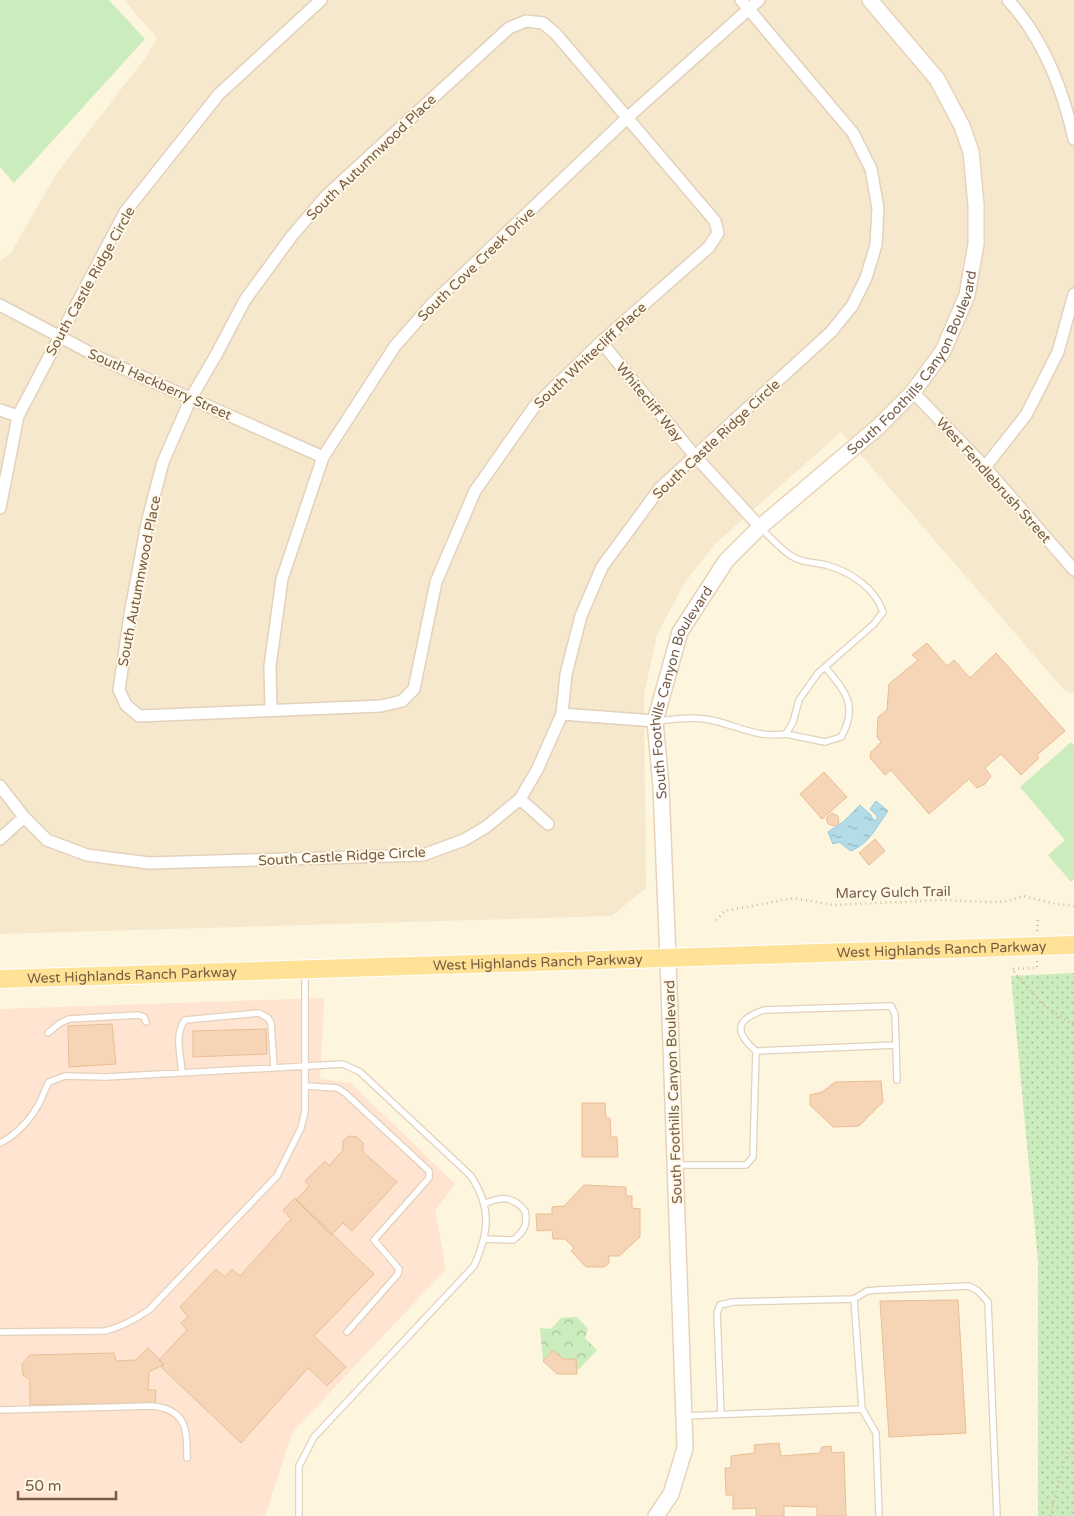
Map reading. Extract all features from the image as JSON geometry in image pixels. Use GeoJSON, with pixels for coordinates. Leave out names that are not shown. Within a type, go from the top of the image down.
{"type":"FeatureCollection","features":[{"type":"Feature","properties":{"kind":"main road","name":"West Highlands Ranch Parkway"},"geometry":{"type":"LineString","coordinates":[[0,979],[1074,945]]}},
{"type":"Feature","properties":{"kind":"street","name":"South Castle Ridge Circle"},"geometry":{"type":"LineString","coordinates":[[0,508],[18,416],[125,212],[219,94],[321,0]]}},
{"type":"Feature","properties":{"kind":"street","name":"South Cove Creek Drive"},"geometry":{"type":"LineString","coordinates":[[271,709],[270,666],[282,579],[323,457],[396,346],[432,304],[745,4],[759,0]]}},
{"type":"Feature","properties":{"kind":"street","name":"South Foothills Canyon Boulevard"},"geometry":{"type":"LineString","coordinates":[[656,1516],[671,1494],[685,1448],[661,787],[655,721],[680,632],[726,561],[760,527],[878,427],[913,392],[943,352],[967,295],[976,244],[976,205],[971,152],[962,126],[937,79],[870,0]]}},
{"type":"Feature","properties":{"kind":"street"},"geometry":{"type":"LineString","coordinates":[[1008,0],[1032,32],[1050,68],[1066,105],[1074,139]]}},
{"type":"Feature","properties":{"kind":"street","name":"South Castle Ridge Circle"},"geometry":{"type":"LineString","coordinates":[[0,786],[24,817],[47,840],[86,855],[149,863],[423,856],[464,840],[486,827],[520,799],[537,770],[562,714],[566,674],[581,616],[602,568],[660,488],[831,332],[852,306],[866,278],[876,245],[878,208],[871,169],[853,133],[745,4]]}},
{"type":"Feature","properties":{"kind":"street","name":"South Autumnwood Place"},"geometry":{"type":"LineString","coordinates":[[271,709],[139,716],[126,705],[119,690],[147,523],[163,462],[191,398],[216,356],[245,300],[291,237],[326,196],[509,28],[526,21],[543,23],[556,34],[627,118]]}},
{"type":"Feature","properties":{"kind":"street","name":"South Whitecliff Place"},"geometry":{"type":"LineString","coordinates":[[271,709],[381,706],[402,701],[414,688],[436,582],[475,492],[534,406],[601,342],[709,247],[718,233],[714,221],[627,118]]}},
{"type":"Feature","properties":{"kind":"street"},"geometry":{"type":"LineString","coordinates":[[985,467],[1026,415],[1058,352],[1074,294]]}},
{"type":"Feature","properties":{"kind":"street","name":"South Hackberry Street"},"geometry":{"type":"LineString","coordinates":[[0,305],[102,359],[323,457]]}},
{"type":"Feature","properties":{"kind":"street","name":"Whitecliff Way"},"geometry":{"type":"LineString","coordinates":[[601,342],[695,456],[760,527]]}},
{"type":"Feature","properties":{"kind":"street","name":"West Fendlebrush Street"},"geometry":{"type":"LineString","coordinates":[[913,392],[985,467],[1074,570]]}},
{"type":"Feature","properties":{"kind":"street"},"geometry":{"type":"LineString","coordinates":[[0,410],[18,416]]}},
{"type":"Feature","properties":{"kind":"street"},"geometry":{"type":"LineString","coordinates":[[562,714],[655,721]]}},
{"type":"Feature","properties":{"kind":"street"},"geometry":{"type":"LineString","coordinates":[[520,799],[548,824]]}},
{"type":"Feature","properties":{"kind":"street"},"geometry":{"type":"LineString","coordinates":[[0,839],[24,817]]}},
{"type":"Feature","properties":{"kind":"lane"},"geometry":{"type":"LineString","coordinates":[[760,527],[790,555],[808,563],[826,566],[858,579],[879,599],[883,612],[874,624],[825,667],[799,700],[793,722],[786,734]]}},
{"type":"Feature","properties":{"kind":"lane"},"geometry":{"type":"LineString","coordinates":[[655,721],[691,718],[715,721],[768,736],[786,734],[825,742],[841,737],[847,726],[850,704],[842,688],[825,667]]}},
{"type":"Feature","properties":{"kind":"lane"},"geometry":{"type":"LineString","coordinates":[[0,1332],[105,1330],[119,1327],[149,1310],[277,1176],[301,1128],[307,1086],[305,970]]}},
{"type":"Feature","properties":{"kind":"lane"},"geometry":{"type":"LineString","coordinates":[[896,1045],[756,1051],[742,1039],[740,1032],[742,1024],[754,1013],[764,1010],[886,1004],[894,1009],[896,1045],[897,1080]]}},
{"type":"Feature","properties":{"kind":"lane"},"geometry":{"type":"LineString","coordinates":[[182,1073],[179,1035],[180,1025],[185,1020],[188,1018],[250,1014],[264,1015],[271,1023],[274,1068]]}},
{"type":"Feature","properties":{"kind":"lane"},"geometry":{"type":"LineString","coordinates":[[48,1033],[60,1023],[70,1019],[138,1015],[144,1017],[146,1022]]}},
{"type":"Feature","properties":{"kind":"lane"},"geometry":{"type":"LineString","coordinates":[[676,1165],[746,1165],[753,1157],[756,1051]]}},
{"type":"Feature","properties":{"kind":"lane"},"geometry":{"type":"LineString","coordinates":[[0,1143],[14,1134],[30,1117],[38,1107],[49,1082],[55,1078],[65,1076],[106,1077],[342,1064],[360,1072],[470,1176],[480,1190],[484,1204],[485,1239],[470,1272],[314,1437],[299,1466],[300,1516]]}},
{"type":"Feature","properties":{"kind":"lane"},"geometry":{"type":"LineString","coordinates":[[307,1086],[337,1088],[345,1093],[429,1171],[429,1178],[374,1240],[399,1268],[398,1274],[347,1332]]}},
{"type":"Feature","properties":{"kind":"lane"},"geometry":{"type":"LineString","coordinates":[[484,1204],[500,1198],[512,1199],[525,1211],[527,1222],[523,1232],[513,1240],[485,1239]]}},
{"type":"Feature","properties":{"kind":"lane"},"geometry":{"type":"LineString","coordinates":[[721,1414],[716,1313],[720,1305],[733,1302],[854,1299],[867,1291],[969,1286],[978,1291],[988,1302],[997,1516]]}},
{"type":"Feature","properties":{"kind":"lane"},"geometry":{"type":"LineString","coordinates":[[854,1299],[862,1409],[876,1433],[880,1516]]}},
{"type":"Feature","properties":{"kind":"lane"},"geometry":{"type":"LineString","coordinates":[[0,1410],[153,1406],[167,1408],[179,1416],[187,1433],[187,1458]]}},
{"type":"Feature","properties":{"kind":"lane"},"geometry":{"type":"LineString","coordinates":[[684,1416],[862,1409]]}},
{"type":"Feature","properties":{"kind":"path","name":"Marcy Gulch Trail"},"geometry":{"type":"LineString","coordinates":[[716,920],[725,911],[794,898],[833,904],[943,900],[990,902],[1009,901],[1023,896],[1074,906]]}},
{"type":"Feature","properties":{"kind":"path"},"geometry":{"type":"LineString","coordinates":[[1016,975],[1040,1003],[1074,1026]]}},
{"type":"Feature","properties":{"kind":"path"},"geometry":{"type":"LineString","coordinates":[[1050,1516],[1064,1462],[1074,1436]]}},
{"type":"Feature","properties":{"kind":"shaded area"},"geometry":{"type":"Polygon","coordinates":[[[124,0],[1074,0],[1074,694],[1064,690],[841,432],[714,545],[684,584],[657,635],[644,695],[646,888],[612,916],[0,934],[0,261],[10,254],[57,173],[145,58],[157,38],[124,0]]]}},
{"type":"Feature","properties":{"kind":"shaded area"},"geometry":{"type":"Polygon","coordinates":[[[324,998],[320,1079],[351,1083],[455,1184],[435,1211],[446,1269],[292,1433],[265,1516],[0,1516],[0,1009],[324,998]]]}},
{"type":"Feature","properties":{"kind":"green space"},"geometry":{"type":"Polygon","coordinates":[[[0,0],[109,0],[145,39],[14,183],[0,167],[0,0]]]}},
{"type":"Feature","properties":{"kind":"green space"},"geometry":{"type":"Polygon","coordinates":[[[1071,742],[1074,745],[1074,879],[1071,882],[1048,855],[1065,840],[1020,787],[1071,742]]]}},
{"type":"Feature","properties":{"kind":"green space"},"geometry":{"type":"Polygon","coordinates":[[[1074,973],[1074,1516],[1038,1516],[1038,1261],[1011,976],[1074,973]]]}},
{"type":"Feature","properties":{"kind":"green space"},"geometry":{"type":"Polygon","coordinates":[[[577,1317],[588,1329],[585,1338],[597,1350],[577,1371],[576,1359],[563,1359],[553,1350],[543,1361],[540,1328],[551,1329],[561,1318],[577,1317]]]}},
{"type":"Feature","properties":{"kind":"water"},"geometry":{"type":"Polygon","coordinates":[[[876,801],[888,811],[864,843],[851,851],[839,842],[833,844],[828,832],[843,822],[860,805],[871,815],[873,820],[877,820],[877,816],[870,809],[876,801]]]}},
{"type":"Feature","properties":{"kind":"building"},"geometry":{"type":"Polygon","coordinates":[[[927,643],[947,666],[954,660],[970,678],[996,653],[1065,731],[1037,755],[1039,758],[1021,775],[1001,754],[985,768],[991,776],[985,784],[977,788],[969,779],[929,814],[891,770],[885,775],[870,758],[871,752],[881,742],[877,737],[878,717],[887,710],[889,684],[918,660],[912,655],[927,643]]]}},
{"type":"Feature","properties":{"kind":"building"},"geometry":{"type":"Polygon","coordinates":[[[824,772],[847,797],[822,819],[800,794],[824,772]]]}},
{"type":"Feature","properties":{"kind":"building"},"geometry":{"type":"Polygon","coordinates":[[[832,813],[838,816],[839,823],[834,826],[828,824],[826,818],[832,813]]]}},
{"type":"Feature","properties":{"kind":"building"},"geometry":{"type":"Polygon","coordinates":[[[875,839],[885,851],[869,865],[859,853],[875,839]]]}},
{"type":"Feature","properties":{"kind":"building"},"geometry":{"type":"Polygon","coordinates":[[[112,1024],[116,1064],[69,1067],[68,1026],[112,1024]]]}},
{"type":"Feature","properties":{"kind":"building"},"geometry":{"type":"Polygon","coordinates":[[[266,1029],[267,1054],[193,1057],[193,1031],[266,1029]]]}},
{"type":"Feature","properties":{"kind":"building"},"geometry":{"type":"Polygon","coordinates":[[[881,1081],[883,1102],[859,1126],[833,1127],[810,1105],[810,1095],[822,1092],[835,1082],[881,1081]]]}},
{"type":"Feature","properties":{"kind":"building"},"geometry":{"type":"Polygon","coordinates":[[[582,1103],[605,1103],[606,1118],[610,1118],[611,1137],[617,1137],[618,1157],[582,1157],[582,1103]]]}},
{"type":"Feature","properties":{"kind":"building"},"geometry":{"type":"Polygon","coordinates":[[[349,1136],[357,1137],[363,1143],[363,1152],[397,1182],[352,1231],[343,1223],[331,1235],[296,1200],[309,1186],[305,1181],[325,1161],[329,1166],[343,1150],[343,1141],[349,1136]]]}},
{"type":"Feature","properties":{"kind":"building"},"geometry":{"type":"Polygon","coordinates":[[[584,1185],[626,1187],[626,1196],[632,1196],[632,1208],[640,1209],[640,1237],[619,1256],[609,1256],[609,1263],[604,1267],[586,1267],[571,1251],[574,1248],[565,1239],[553,1239],[552,1230],[537,1231],[536,1214],[552,1214],[552,1207],[564,1206],[584,1185]]]}},
{"type":"Feature","properties":{"kind":"building"},"geometry":{"type":"Polygon","coordinates":[[[295,1198],[374,1274],[314,1336],[346,1367],[327,1386],[308,1368],[241,1443],[161,1367],[164,1364],[159,1360],[187,1330],[181,1323],[188,1317],[180,1307],[216,1269],[225,1277],[232,1269],[240,1276],[291,1219],[283,1210],[295,1198]]]}},
{"type":"Feature","properties":{"kind":"building"},"geometry":{"type":"Polygon","coordinates":[[[958,1300],[966,1433],[889,1437],[880,1301],[958,1300]]]}},
{"type":"Feature","properties":{"kind":"building"},"geometry":{"type":"Polygon","coordinates":[[[148,1348],[164,1364],[149,1372],[148,1390],[156,1390],[155,1403],[30,1405],[30,1380],[23,1375],[22,1364],[30,1355],[114,1353],[116,1361],[136,1360],[148,1348]]]}},
{"type":"Feature","properties":{"kind":"building"},"geometry":{"type":"Polygon","coordinates":[[[553,1350],[563,1359],[576,1359],[577,1374],[557,1374],[543,1361],[553,1350]]]}},
{"type":"Feature","properties":{"kind":"building"},"geometry":{"type":"Polygon","coordinates":[[[779,1443],[781,1456],[820,1453],[822,1447],[831,1446],[832,1453],[844,1452],[846,1516],[817,1516],[817,1507],[784,1506],[784,1516],[756,1516],[756,1508],[733,1509],[733,1495],[726,1495],[725,1468],[731,1468],[731,1456],[755,1453],[754,1445],[779,1443]]]}}]}
